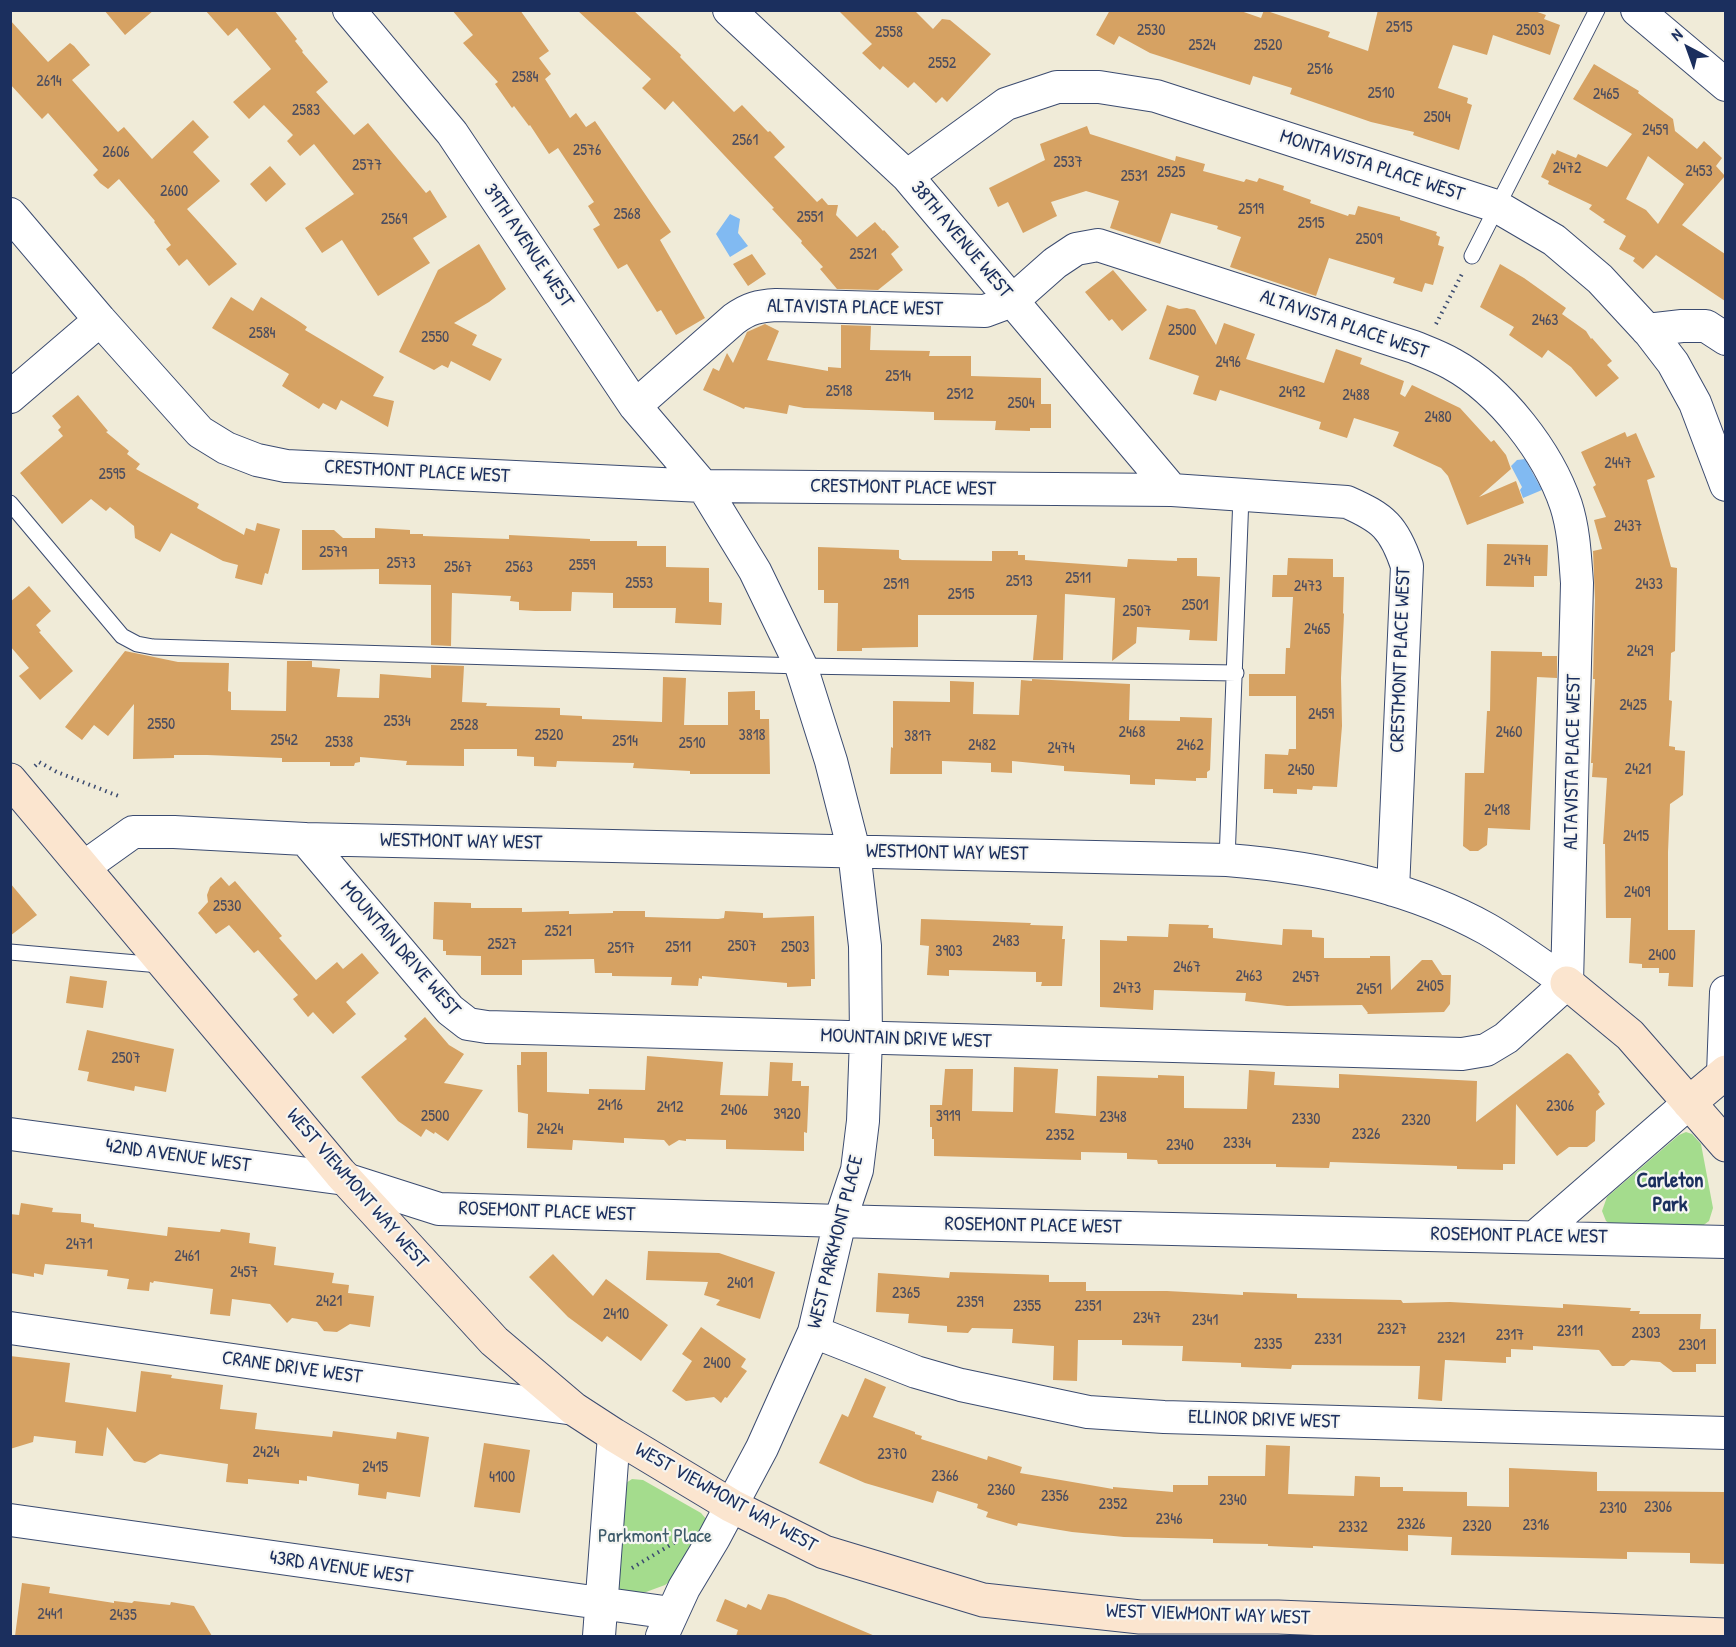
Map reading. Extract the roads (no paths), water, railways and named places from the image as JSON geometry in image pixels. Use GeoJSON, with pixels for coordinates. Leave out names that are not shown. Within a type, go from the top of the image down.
{"type":"FeatureCollection","features":[{"type":"Feature","properties":{"kind":"street","name":"39TH AVENUE WEST"},"geometry":{"type":"LineString","coordinates":[[349,10],[452,133],[635,406],[703,486]]}},
{"type":"Feature","properties":{"kind":"street","name":"38TH AVENUE WEST"},"geometry":{"type":"LineString","coordinates":[[729,10],[908,176],[1172,490]]}},
{"type":"Feature","properties":{"kind":"street"},"geometry":{"type":"LineString","coordinates":[[1637,10],[1725,85]]}},
{"type":"Feature","properties":{"kind":"street","name":"MONTAVISTA PLACE WEST"},"geometry":{"type":"LineString","coordinates":[[908,176],[1006,105],[1057,87],[1099,87],[1156,96],[1496,206],[1554,240],[1600,279],[1647,330],[1673,363],[1695,403],[1725,484]]}},
{"type":"Feature","properties":{"kind":"street","name":"CRESTMONT PLACE WEST"},"geometry":{"type":"LineString","coordinates":[[10,214],[200,432],[226,448],[257,460],[286,466],[703,486],[1172,490],[1347,502],[1372,513],[1387,526],[1399,544],[1407,566],[1393,890]]}},
{"type":"Feature","properties":{"kind":"street","name":"ALTAVISTA PLACE WEST"},"geometry":{"type":"LineString","coordinates":[[635,406],[748,309],[776,306],[985,311],[1012,301],[1055,263],[1076,249],[1098,245],[1421,350],[1452,364],[1485,387],[1512,415],[1541,453],[1565,504],[1574,535],[1577,582],[1567,983]]}},
{"type":"Feature","properties":{"kind":"street"},"geometry":{"type":"LineString","coordinates":[[10,397],[100,320]]}},
{"type":"Feature","properties":{"kind":"street"},"geometry":{"type":"LineString","coordinates":[[1647,330],[1706,326],[1725,339]]}},
{"type":"Feature","properties":{"kind":"street","name":"WEST PARKMONT PLACE"},"geometry":{"type":"LineString","coordinates":[[667,1625],[732,1506],[787,1396],[814,1332],[840,1221],[857,1170],[863,1121],[866,1038],[866,946],[854,851],[831,761],[801,666],[755,571],[703,486]]}},
{"type":"Feature","properties":{"kind":"street","name":"WEST VIEWMONT WAY WEST"},"geometry":{"type":"LineString","coordinates":[[22,773],[84,867],[345,1179],[494,1341],[574,1409],[732,1506],[824,1552],[983,1600],[1140,1617],[1278,1617],[1725,1635]]}},
{"type":"Feature","properties":{"kind":"street","name":"WESTMONT WAY WEST"},"geometry":{"type":"LineString","coordinates":[[84,867],[133,832],[174,832],[305,839],[1227,860],[1316,870],[1393,890],[1487,929],[1567,983],[1630,1035],[1725,1144]]}},
{"type":"Feature","properties":{"kind":"street","name":"MOUNTAIN DRIVE WEST"},"geometry":{"type":"LineString","coordinates":[[305,839],[450,1010],[468,1024],[487,1028],[1462,1054],[1486,1050],[1506,1038],[1567,983]]}},
{"type":"Feature","properties":{"kind":"street"},"geometry":{"type":"LineString","coordinates":[[1536,1236],[1724,1073],[1725,992]]}},
{"type":"Feature","properties":{"kind":"street","name":"42ND AVENUE WEST"},"geometry":{"type":"LineString","coordinates":[[10,1134],[345,1179]]}},
{"type":"Feature","properties":{"kind":"street","name":"ROSEMONT PLACE WEST"},"geometry":{"type":"LineString","coordinates":[[345,1179],[440,1209],[1725,1242]]}},
{"type":"Feature","properties":{"kind":"street","name":"CRANE DRIVE WEST"},"geometry":{"type":"LineString","coordinates":[[10,1328],[574,1409]]}},
{"type":"Feature","properties":{"kind":"street","name":"ELLINOR DRIVE WEST"},"geometry":{"type":"LineString","coordinates":[[814,1332],[916,1372],[1088,1412],[1164,1418],[1725,1433]]}},
{"type":"Feature","properties":{"kind":"street"},"geometry":{"type":"LineString","coordinates":[[599,1636],[614,1435]]}},
{"type":"Feature","properties":{"kind":"street","name":"43RD AVENUE WEST"},"geometry":{"type":"LineString","coordinates":[[10,1520],[602,1604],[667,1625]]}},
{"type":"Feature","properties":{"kind":"lane"},"geometry":{"type":"LineString","coordinates":[[1472,256],[1597,10]]}},
{"type":"Feature","properties":{"kind":"lane"},"geometry":{"type":"LineString","coordinates":[[1227,860],[1236,673],[1241,496]]}},
{"type":"Feature","properties":{"kind":"lane"},"geometry":{"type":"LineString","coordinates":[[10,503],[111,625],[122,636],[137,644],[153,647],[801,666],[1236,673]]}},
{"type":"Feature","properties":{"kind":"lane"},"geometry":{"type":"LineString","coordinates":[[10,952],[166,965]]}},
{"type":"Feature","properties":{"kind":"water"},"geometry":{"type":"Polygon","coordinates":[[[730,214],[740,219],[738,233],[748,246],[730,257],[716,234],[730,214]]]}},
{"type":"Feature","properties":{"kind":"water"},"geometry":{"type":"Polygon","coordinates":[[[1525,459],[1542,490],[1523,498],[1520,490],[1522,487],[1511,466],[1517,460],[1525,459]]]}},
{"type":"Feature","properties":{"kind":"district","name":"Carleton Park"},"geometry":{"type":"Point","coordinates":[1670,1193]}},
{"type":"Feature","properties":{"kind":"park label","name":"Parkmont Place"},"geometry":{"type":"Point","coordinates":[655,1537]}}]}
